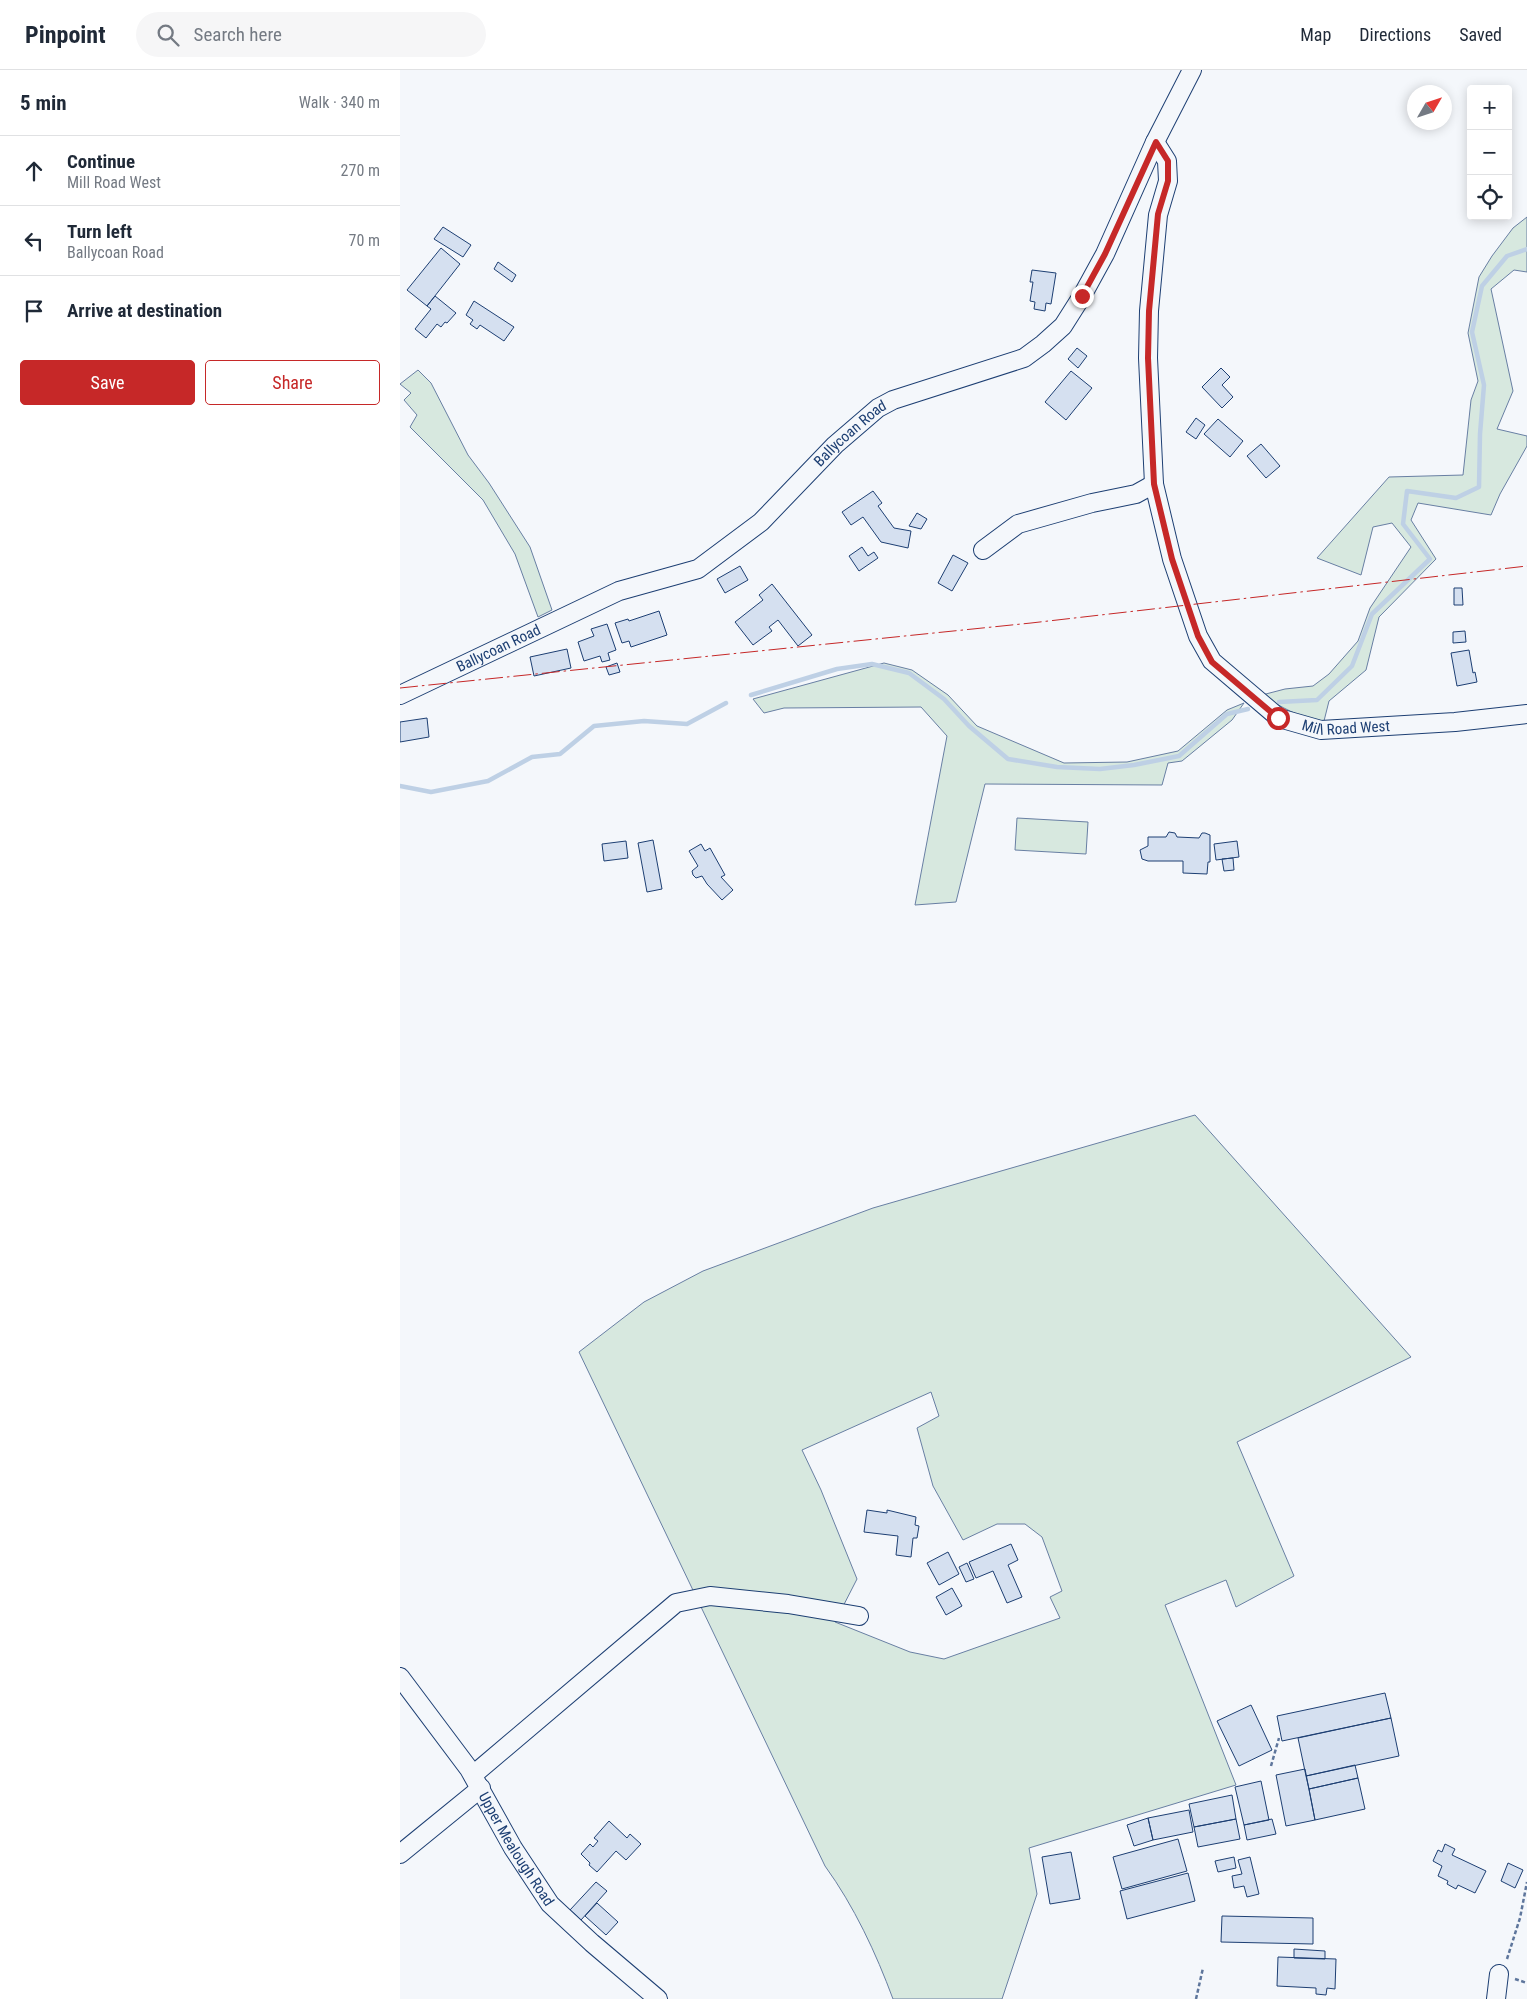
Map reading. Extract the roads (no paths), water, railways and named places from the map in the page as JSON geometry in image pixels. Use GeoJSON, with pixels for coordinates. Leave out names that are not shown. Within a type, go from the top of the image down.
{"type":"FeatureCollection","features":[{"type":"Feature","properties":{"kind":"street","name":"Ballycoan Road"},"geometry":{"type":"LineString","coordinates":[[400,695],[618,592],[698,569],[761,522],[836,445],[878,408],[893,400],[1024,358],[1036,349],[1062,326],[1082,296],[1105,254],[1156,142],[1192,70]]}},
{"type":"Feature","properties":{"kind":"street","name":"Mill Road West"},"geometry":{"type":"LineString","coordinates":[[1156,142],[1168,161],[1168,181],[1158,214],[1149,311],[1148,358],[1154,484],[1172,559],[1198,636],[1212,662],[1278,718],[1321,730],[1455,722],[1527,714]]}},
{"type":"Feature","properties":{"kind":"street"},"geometry":{"type":"LineString","coordinates":[[983,550],[1018,524],[1092,503],[1136,494],[1154,484]]}},
{"type":"Feature","properties":{"kind":"street"},"geometry":{"type":"LineString","coordinates":[[400,1854],[436,1826],[477,1781],[676,1603],[710,1596],[788,1604],[860,1616]]}},
{"type":"Feature","properties":{"kind":"street","name":"Upper Mealough Road"},"geometry":{"type":"LineString","coordinates":[[400,1677],[477,1781],[514,1848],[550,1904],[592,1943],[658,1999]]}},
{"type":"Feature","properties":{"kind":"street"},"geometry":{"type":"LineString","coordinates":[[1496,1999],[1504,1975]]}},
{"type":"Feature","properties":{"kind":"waterway"},"geometry":{"type":"LineString","coordinates":[[1279,702],[1317,700],[1352,666],[1372,614],[1430,559],[1403,524],[1407,491],[1456,498],[1479,487],[1480,434],[1484,385],[1472,332],[1482,286],[1507,256],[1527,249]]}},
{"type":"Feature","properties":{"kind":"waterway"},"geometry":{"type":"LineString","coordinates":[[751,695],[837,669],[872,664],[909,673],[944,699],[969,726],[1008,759],[1057,767],[1100,769],[1134,765],[1179,756],[1227,714],[1248,709]]}},
{"type":"Feature","properties":{"kind":"waterway"},"geometry":{"type":"LineString","coordinates":[[400,786],[431,792],[488,781],[532,757],[560,754],[594,726],[644,721],[687,724],[726,703]]}}]}
